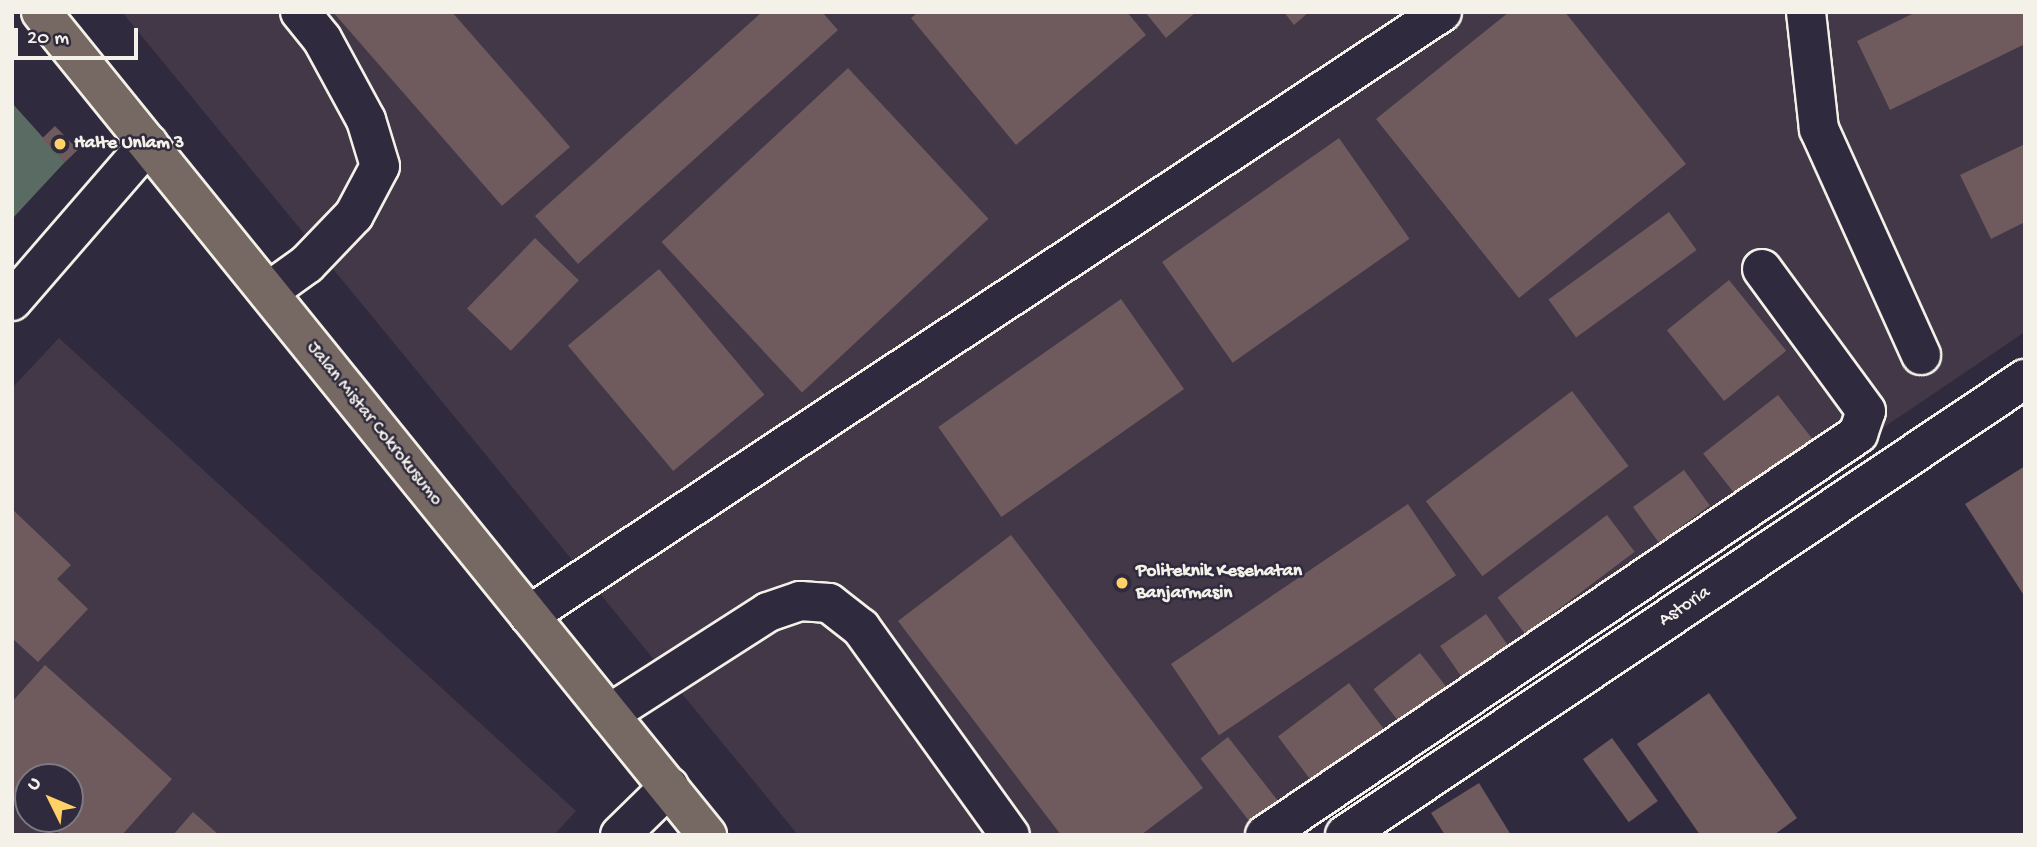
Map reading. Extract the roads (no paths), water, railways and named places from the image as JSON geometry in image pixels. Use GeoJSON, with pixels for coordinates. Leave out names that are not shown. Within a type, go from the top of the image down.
{"type":"FeatureCollection","features":[{"type":"Feature","properties":{"kind":"main road","name":"Jalan Mistar Cokrokusumo"},"geometry":{"type":"LineString","coordinates":[[41,12],[707,835]]}},
{"type":"Feature","properties":{"kind":"street"},"geometry":{"type":"LineString","coordinates":[[268,292],[307,264],[354,215],[380,166],[366,120],[322,39],[300,12]]}},
{"type":"Feature","properties":{"kind":"street"},"geometry":{"type":"LineString","coordinates":[[528,615],[1442,12]]}},
{"type":"Feature","properties":{"kind":"street"},"geometry":{"type":"LineString","coordinates":[[1805,12],[1819,129],[1921,355]]}},
{"type":"Feature","properties":{"kind":"street"},"geometry":{"type":"LineString","coordinates":[[12,301],[148,144]]}},
{"type":"Feature","properties":{"kind":"street"},"geometry":{"type":"LineString","coordinates":[[1265,835],[1858,434],[1866,411],[1762,269]]}},
{"type":"Feature","properties":{"kind":"street","name":"Astoria"},"geometry":{"type":"LineString","coordinates":[[1345,835],[2025,379]]}},
{"type":"Feature","properties":{"kind":"street"},"geometry":{"type":"LineString","coordinates":[[609,714],[768,612],[800,601],[829,603],[861,628],[1010,835]]}},
{"type":"Feature","properties":{"kind":"street"},"geometry":{"type":"LineString","coordinates":[[620,835],[669,788]]}},
{"type":"Feature","properties":{"kind":"place","name":"Halte Unlam 3"},"geometry":{"type":"Point","coordinates":[60,144]}},
{"type":"Feature","properties":{"kind":"place","name":"Politeknik Kesehatan Banjarmasin"},"geometry":{"type":"Point","coordinates":[1122,583]}}]}
